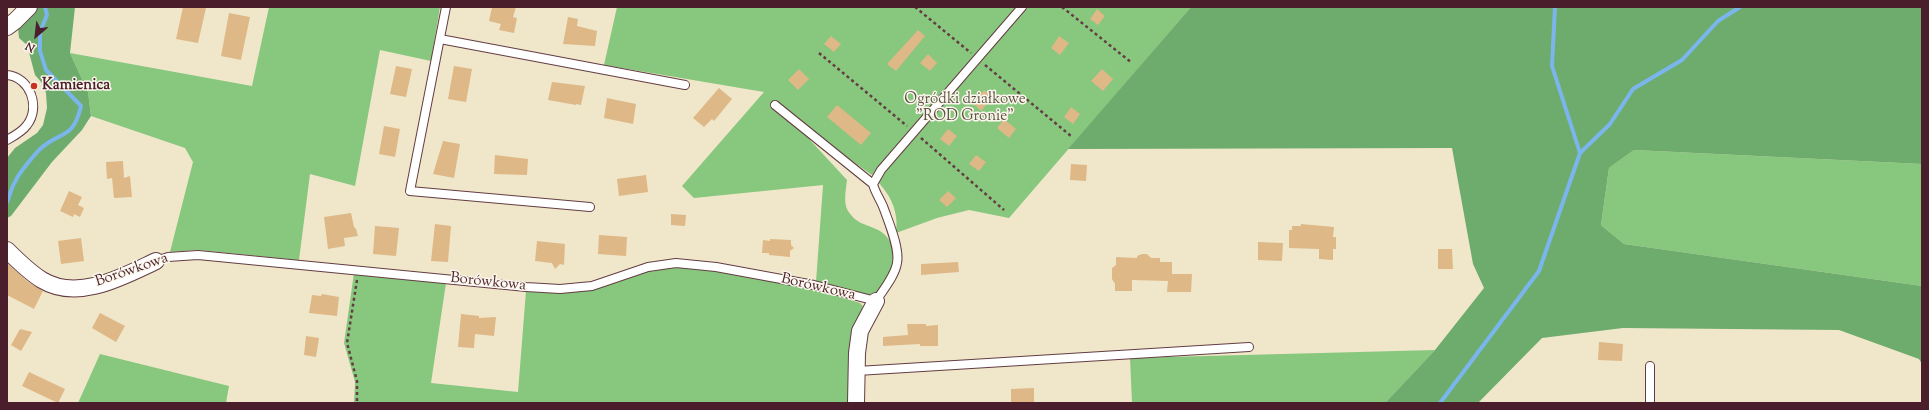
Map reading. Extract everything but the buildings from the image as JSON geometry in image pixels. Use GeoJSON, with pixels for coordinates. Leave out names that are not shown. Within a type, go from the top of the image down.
{"type":"FeatureCollection","features":[{"type":"Feature","properties":{"kind":"street"},"geometry":{"type":"LineString","coordinates":[[7,26],[15,21],[29,7]]}},
{"type":"Feature","properties":{"kind":"street","name":"Borówkowa"},"geometry":{"type":"LineString","coordinates":[[7,250],[42,280],[63,288],[80,288],[117,280],[156,261]]}},
{"type":"Feature","properties":{"kind":"street","name":"Borówkowa"},"geometry":{"type":"LineString","coordinates":[[856,403],[860,331],[876,301]]}},
{"type":"Feature","properties":{"kind":"lane"},"geometry":{"type":"LineString","coordinates":[[446,7],[410,191],[590,207]]}},
{"type":"Feature","properties":{"kind":"lane"},"geometry":{"type":"LineString","coordinates":[[873,184],[881,170],[1022,7]]}},
{"type":"Feature","properties":{"kind":"lane"},"geometry":{"type":"LineString","coordinates":[[440,39],[685,86]]}},
{"type":"Feature","properties":{"kind":"lane"},"geometry":{"type":"LineString","coordinates":[[7,75],[20,79],[30,89],[33,102],[32,114],[28,125],[18,134],[7,140]]}},
{"type":"Feature","properties":{"kind":"lane"},"geometry":{"type":"LineString","coordinates":[[775,105],[873,184],[889,225],[897,259],[894,272],[876,301]]}},
{"type":"Feature","properties":{"kind":"lane","name":"Borówkowa"},"geometry":{"type":"LineString","coordinates":[[156,261],[168,257],[198,254],[526,288],[560,289],[592,286],[648,267],[676,263],[716,267],[814,285],[876,301]]}},
{"type":"Feature","properties":{"kind":"lane"},"geometry":{"type":"LineString","coordinates":[[857,371],[1249,347]]}},
{"type":"Feature","properties":{"kind":"lane"},"geometry":{"type":"LineString","coordinates":[[1650,366],[1650,403]]}},
{"type":"Feature","properties":{"kind":"path"},"geometry":{"type":"LineString","coordinates":[[915,7],[1071,136]]}},
{"type":"Feature","properties":{"kind":"path"},"geometry":{"type":"LineString","coordinates":[[1062,7],[1132,63]]}},
{"type":"Feature","properties":{"kind":"path"},"geometry":{"type":"LineString","coordinates":[[357,403],[357,381],[347,343],[358,270]]}},
{"type":"Feature","properties":{"kind":"green space"},"geometry":{"type":"Polygon","coordinates":[[[36,7],[75,7],[70,53],[88,92],[91,116],[82,130],[52,162],[11,216],[7,218],[7,158],[15,148],[37,133],[43,125],[47,108],[46,93],[42,83],[35,75],[27,45],[19,38],[18,28],[36,7]]]}},
{"type":"Feature","properties":{"kind":"green space"},"geometry":{"type":"Polygon","coordinates":[[[269,7],[440,7],[431,61],[380,50],[355,186],[310,174],[299,260],[198,250],[170,252],[193,162],[185,148],[91,116],[88,92],[70,53],[252,86],[269,7]]]}},
{"type":"Feature","properties":{"kind":"green space","name":"Ogródki działkowe \"ROD Gronie\""},"geometry":{"type":"Polygon","coordinates":[[[617,7],[1191,7],[1009,218],[969,210],[937,218],[896,233],[897,225],[893,204],[886,192],[876,180],[878,168],[872,175],[815,135],[810,140],[847,180],[845,200],[848,211],[857,221],[882,232],[890,242],[893,254],[892,267],[886,279],[874,296],[816,282],[823,185],[694,198],[682,186],[764,92],[604,65],[617,7]]]}},
{"type":"Feature","properties":{"kind":"green space"},"geometry":{"type":"Polygon","coordinates":[[[1191,7],[1922,7],[1922,164],[1634,150],[1609,168],[1601,225],[1624,244],[1922,286],[1922,364],[1919,359],[1839,330],[1623,328],[1542,338],[1478,403],[1385,403],[1435,350],[1484,288],[1473,264],[1452,148],[1068,149],[1191,7]]]}},
{"type":"Feature","properties":{"kind":"green space"},"geometry":{"type":"Polygon","coordinates":[[[1634,150],[1922,164],[1922,286],[1624,244],[1601,225],[1609,168],[1634,150]]]}},
{"type":"Feature","properties":{"kind":"green space"},"geometry":{"type":"Polygon","coordinates":[[[677,267],[723,272],[769,280],[815,290],[860,303],[863,306],[858,322],[850,403],[354,403],[355,382],[344,343],[354,273],[446,283],[431,383],[518,392],[526,291],[561,292],[649,270],[677,267]]]}},
{"type":"Feature","properties":{"kind":"green space"},"geometry":{"type":"Polygon","coordinates":[[[1435,350],[1385,403],[1132,403],[1130,358],[1435,350]]]}},
{"type":"Feature","properties":{"kind":"green space"},"geometry":{"type":"Polygon","coordinates":[[[100,354],[229,386],[226,403],[78,403],[100,354]]]}},
{"type":"Feature","properties":{"kind":"waterway"},"geometry":{"type":"LineString","coordinates":[[7,202],[14,184],[26,165],[39,150],[70,130],[78,117],[81,106],[46,70],[40,51],[40,32],[47,15],[45,7]]}},
{"type":"Feature","properties":{"kind":"waterway"},"geometry":{"type":"LineString","coordinates":[[1555,7],[1552,66],[1580,153]]}},
{"type":"Feature","properties":{"kind":"waterway"},"geometry":{"type":"LineString","coordinates":[[1440,403],[1539,271],[1580,153],[1610,124],[1633,89],[1682,60],[1718,21],[1740,7]]}},
{"type":"Feature","properties":{"kind":"place","name":"Kamienica"},"geometry":{"type":"Point","coordinates":[34,86]}}]}
